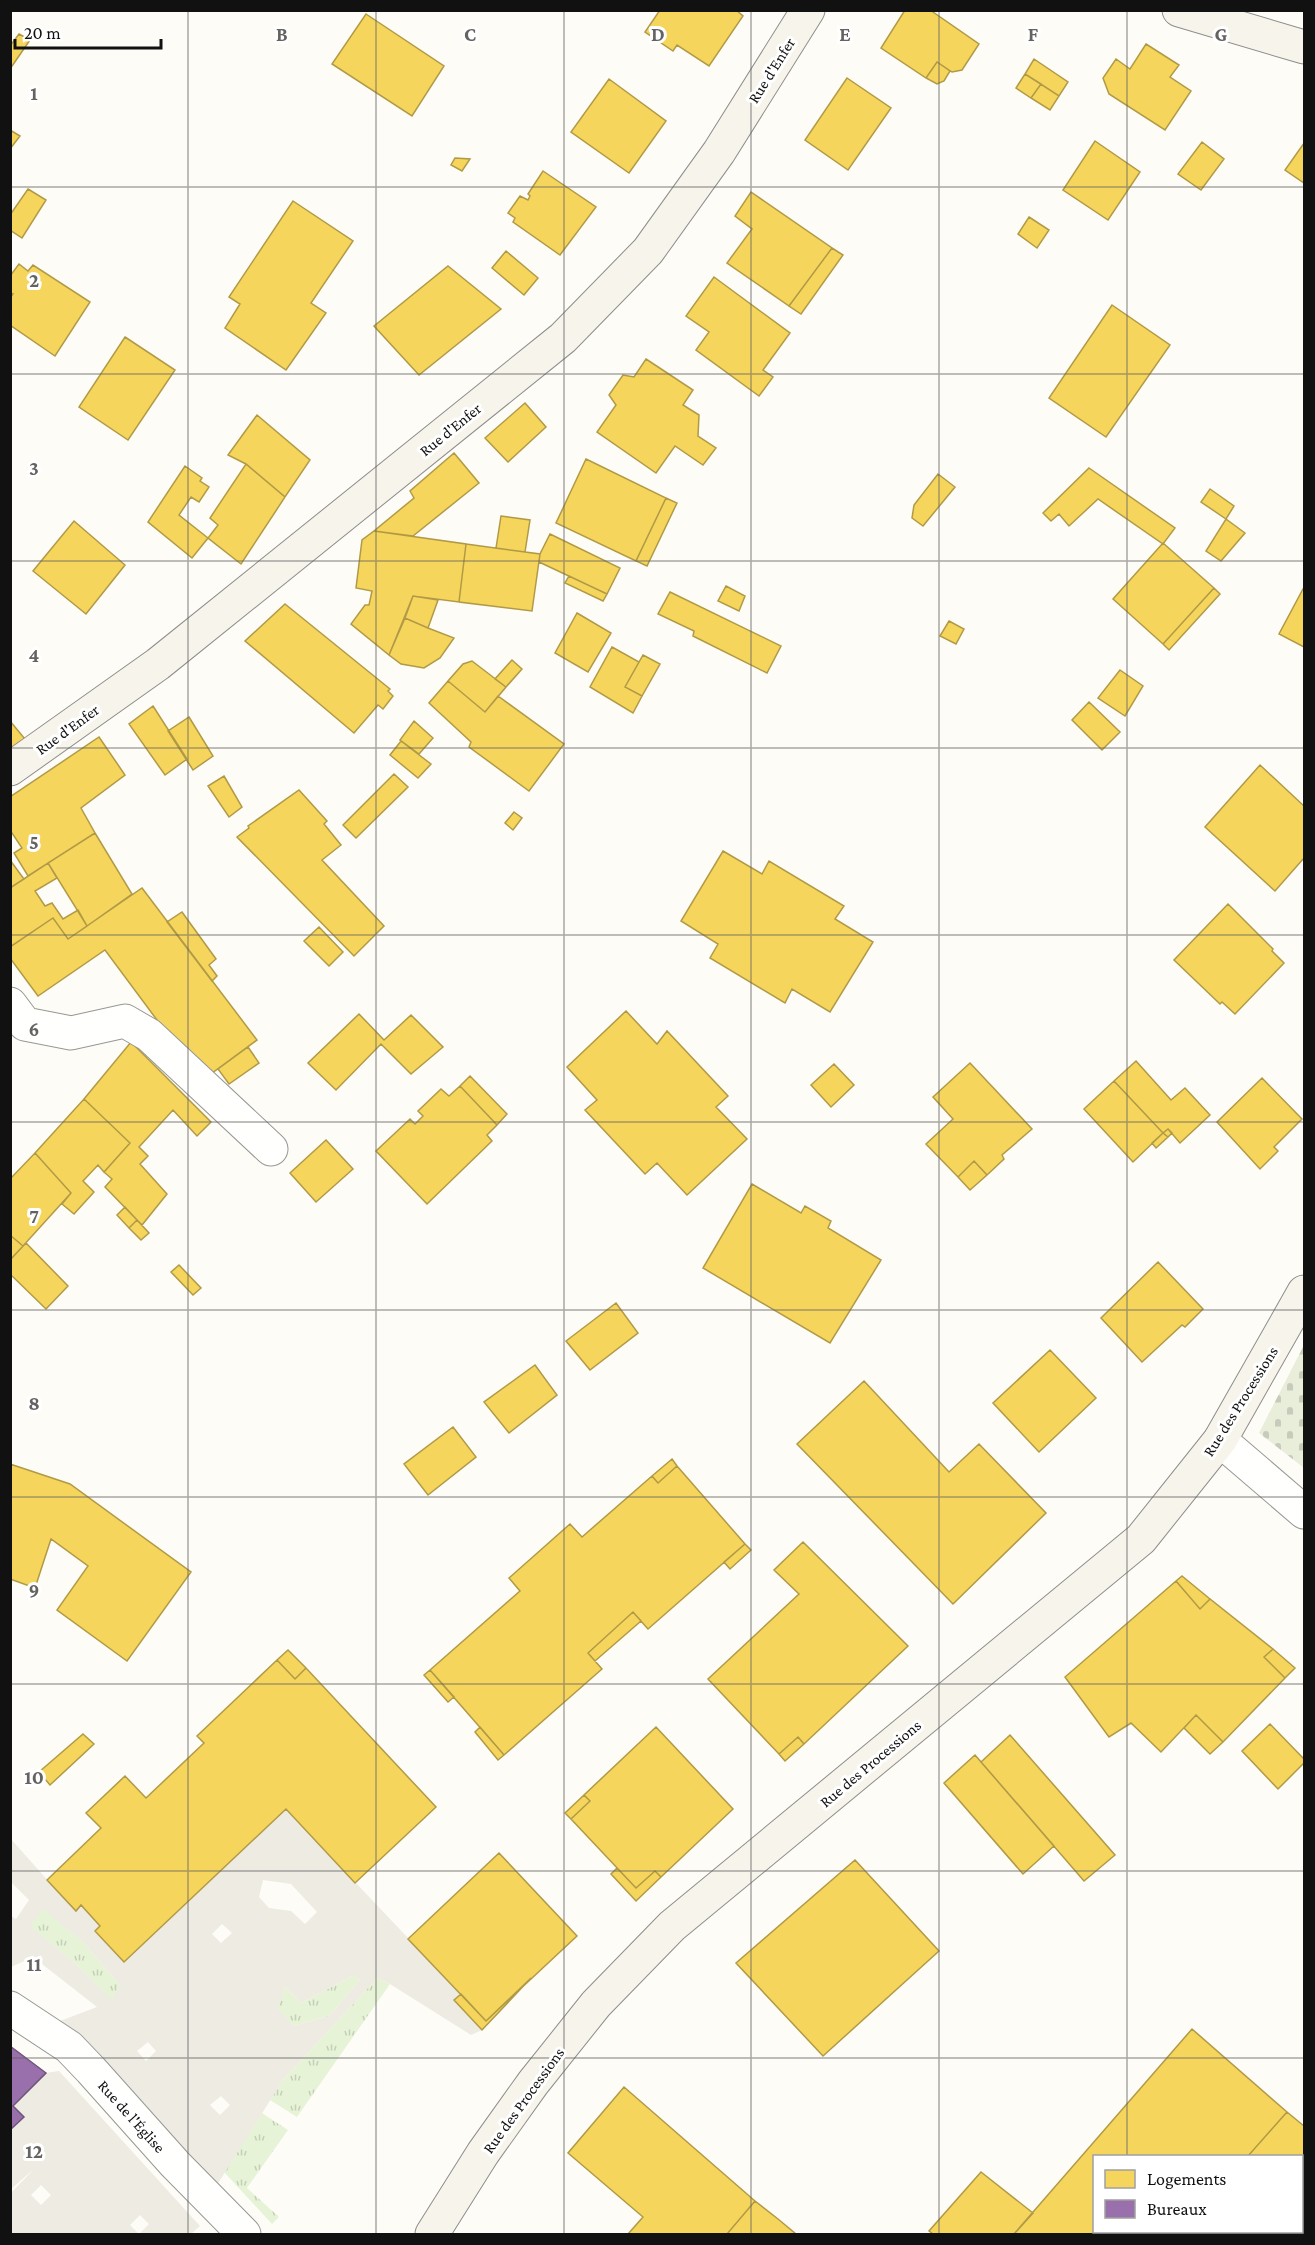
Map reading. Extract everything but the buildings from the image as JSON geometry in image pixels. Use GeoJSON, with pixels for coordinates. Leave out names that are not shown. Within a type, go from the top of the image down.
{"type":"FeatureCollection","features":[{"type":"Feature","properties":{"kind":"street","name":"Rue d'Enfer"},"geometry":{"type":"LineString","coordinates":[[10,769],[158,664],[563,338],[648,251],[719,152],[808,10]]}},
{"type":"Feature","properties":{"kind":"street"},"geometry":{"type":"LineString","coordinates":[[1179,10],[1305,48]]}},
{"type":"Feature","properties":{"kind":"street"},"geometry":{"type":"LineString","coordinates":[[10,1004],[25,1024],[71,1033],[125,1021],[149,1035],[271,1149]]}},
{"type":"Feature","properties":{"kind":"street","name":"Rue des Processions"},"geometry":{"type":"LineString","coordinates":[[432,2235],[483,2153],[540,2074],[596,2004],[672,1926],[1141,1539],[1220,1440],[1305,1292]]}},
{"type":"Feature","properties":{"kind":"street"},"geometry":{"type":"LineString","coordinates":[[1220,1440],[1305,1512]]}},
{"type":"Feature","properties":{"kind":"street","name":"Rue de l'Église"},"geometry":{"type":"LineString","coordinates":[[10,2008],[69,2047],[175,2164],[244,2235]]}},
{"type":"Feature","properties":{"kind":"green space"},"geometry":{"type":"Polygon","coordinates":[[[1304,1345],[1304,1468],[1259,1433],[1304,1345]]]}},
{"type":"Feature","properties":{"kind":"green space"},"geometry":{"type":"Polygon","coordinates":[[[43,1908],[82,1941],[120,1985],[112,2001],[76,1964],[29,1926],[43,1908]]]}},
{"type":"Feature","properties":{"kind":"green space"},"geometry":{"type":"Polygon","coordinates":[[[354,1975],[360,1980],[329,2016],[294,2026],[277,2009],[285,1987],[301,2003],[354,1975]]]}},
{"type":"Feature","properties":{"kind":"green space"},"geometry":{"type":"Polygon","coordinates":[[[377,1978],[390,1984],[297,2117],[270,2100],[283,2080],[377,1978]]]}},
{"type":"Feature","properties":{"kind":"green space"},"geometry":{"type":"Polygon","coordinates":[[[262,2113],[288,2130],[247,2188],[279,2217],[272,2224],[224,2172],[262,2113]]]}},
{"type":"Feature","properties":{"kind":"shaded area"},"geometry":{"type":"Polygon","coordinates":[[[286,1809],[461,1994],[455,2000],[482,2030],[471,2035],[377,1978],[283,2080],[217,2185],[87,2045],[60,2021],[97,2007],[33,1957],[11,1967],[11,1916],[16,1919],[29,1900],[11,1882],[10,1838],[75,1911],[81,1905],[100,1926],[95,1932],[124,1962],[286,1809]],[[263,1880],[259,1897],[269,1908],[291,1911],[305,1924],[317,1912],[291,1884],[263,1880]],[[43,1909],[30,1926],[76,1964],[112,2000],[120,1985],[82,1941],[43,1909]],[[222,1924],[212,1934],[221,1943],[232,1933],[222,1924]],[[354,1975],[301,2003],[285,1987],[278,2009],[294,2026],[329,2016],[360,1980],[354,1975]],[[148,2042],[137,2051],[146,2061],[156,2051],[148,2042]],[[221,2096],[210,2105],[220,2115],[230,2105],[221,2096]]]}},
{"type":"Feature","properties":{"kind":"shaded area"},"geometry":{"type":"Polygon","coordinates":[[[59,2071],[200,2226],[191,2234],[139,2234],[11,2234],[10,2194],[34,2169],[11,2189],[11,2130],[24,2117],[13,2106],[46,2073],[59,2071]],[[41,2185],[31,2195],[41,2205],[51,2195],[41,2185]],[[140,2215],[130,2225],[139,2234],[149,2224],[140,2215]]]}}]}
